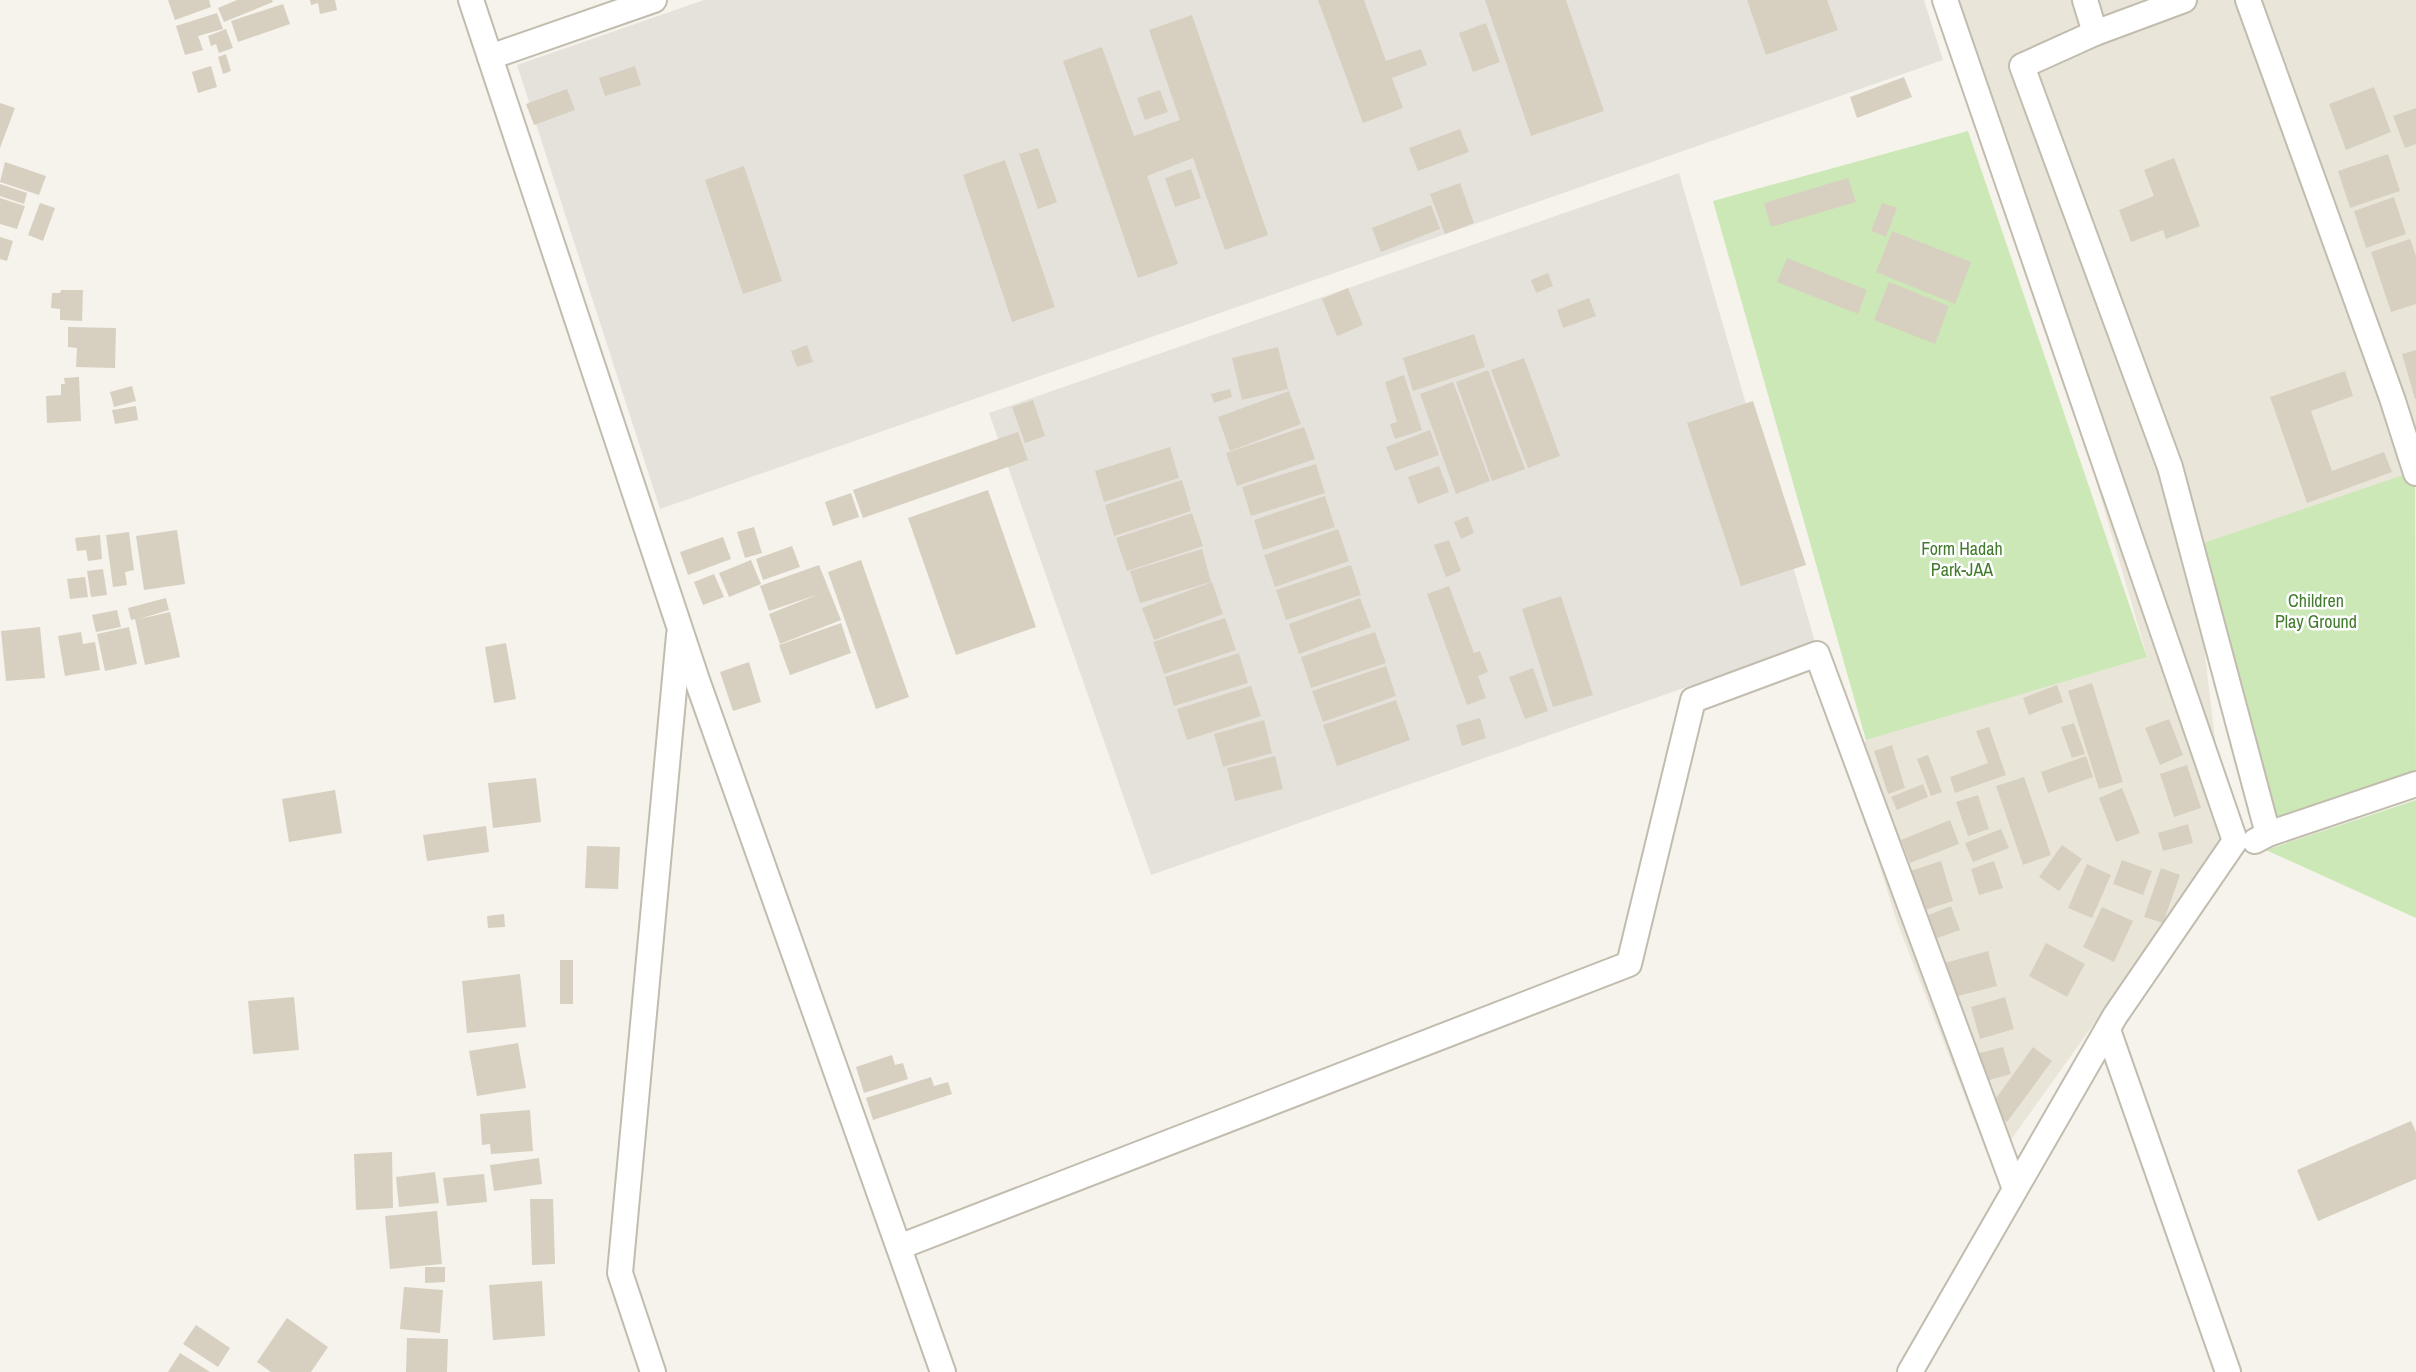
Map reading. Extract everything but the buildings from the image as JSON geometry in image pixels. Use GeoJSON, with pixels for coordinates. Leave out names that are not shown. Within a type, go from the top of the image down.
{"type":"FeatureCollection","features":[{"type":"Feature","properties":{"kind":"street"},"geometry":{"type":"LineString","coordinates":[[471,0],[702,693],[943,1372]]}},
{"type":"Feature","properties":{"kind":"street"},"geometry":{"type":"LineString","coordinates":[[490,57],[654,0]]}},
{"type":"Feature","properties":{"kind":"street"},"geometry":{"type":"LineString","coordinates":[[1945,0],[2235,841]]}},
{"type":"Feature","properties":{"kind":"street"},"geometry":{"type":"LineString","coordinates":[[2085,0],[2095,33]]}},
{"type":"Feature","properties":{"kind":"street"},"geometry":{"type":"LineString","coordinates":[[2184,0],[2095,33],[2022,66],[2170,467],[2268,834]]}},
{"type":"Feature","properties":{"kind":"street"},"geometry":{"type":"LineString","coordinates":[[2248,0],[2392,398],[2416,473]]}},
{"type":"Feature","properties":{"kind":"street"},"geometry":{"type":"LineString","coordinates":[[653,1372],[620,1273],[680,624]]}},
{"type":"Feature","properties":{"kind":"street"},"geometry":{"type":"LineString","coordinates":[[899,1247],[1629,964],[1693,700],[1817,654],[2015,1189]]}},
{"type":"Feature","properties":{"kind":"street"},"geometry":{"type":"LineString","coordinates":[[2235,841],[2254,842],[2268,834],[2416,784]]}},
{"type":"Feature","properties":{"kind":"street"},"geometry":{"type":"LineString","coordinates":[[1910,1372],[2108,1030],[2235,841]]}},
{"type":"Feature","properties":{"kind":"street"},"geometry":{"type":"LineString","coordinates":[[2108,1030],[2228,1372]]}},
{"type":"Feature","properties":{"kind":"shaded area"},"geometry":{"type":"Polygon","coordinates":[[[704,0],[1924,0],[1943,60],[660,509],[517,65],[704,0]]]}},
{"type":"Feature","properties":{"kind":"shaded area"},"geometry":{"type":"Polygon","coordinates":[[[1956,0],[2416,0],[2416,476],[2192,547],[2227,838],[1992,1166],[1897,922],[1851,773],[1866,740],[2147,656],[1956,0]]]}},
{"type":"Feature","properties":{"kind":"shaded area"},"geometry":{"type":"Polygon","coordinates":[[[1679,173],[1815,642],[1151,875],[989,413],[1679,173]]]}},
{"type":"Feature","properties":{"kind":"green space","name":"Form Hadah Park-JAA"},"geometry":{"type":"Polygon","coordinates":[[[1968,131],[2147,657],[1866,740],[1713,201],[1968,131]]]}},
{"type":"Feature","properties":{"kind":"green space","name":"Children Play Ground"},"geometry":{"type":"Polygon","coordinates":[[[2415,471],[2416,779],[2274,820],[2192,547],[2415,471]]]}},
{"type":"Feature","properties":{"kind":"green space"},"geometry":{"type":"Polygon","coordinates":[[[2416,800],[2416,918],[2266,850],[2416,800]]]}}]}
